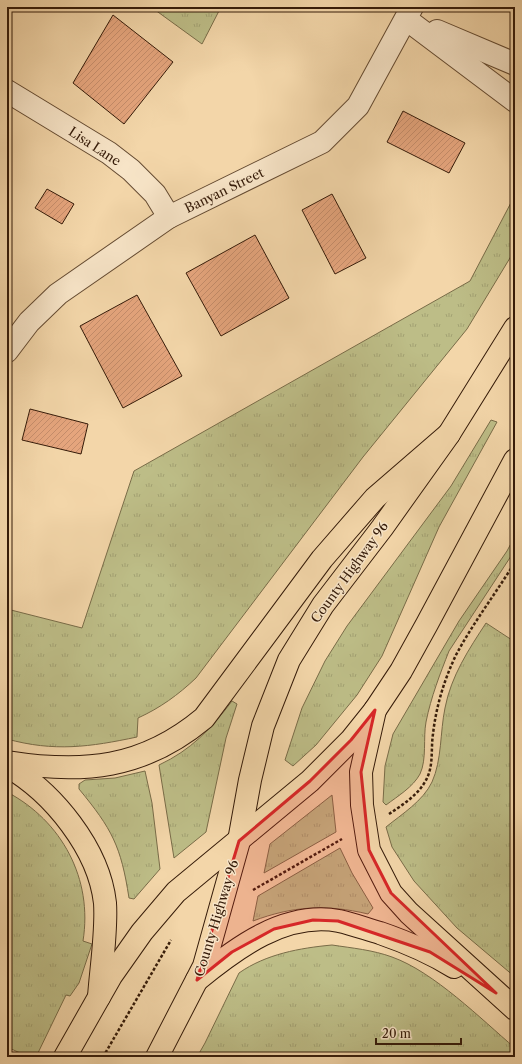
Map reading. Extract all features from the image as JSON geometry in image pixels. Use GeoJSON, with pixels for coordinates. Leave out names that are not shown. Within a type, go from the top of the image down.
{"type":"FeatureCollection","features":[{"type":"Feature","properties":{"kind":"main road","name":"County Highway 96"},"geometry":{"type":"LineString","coordinates":[[159,1054],[204,966],[239,841],[250,780],[263,726],[289,660],[322,605],[382,528],[449,434],[515,328]]}},
{"type":"Feature","properties":{"kind":"main road"},"geometry":{"type":"LineString","coordinates":[[7,762],[59,768],[110,765],[153,751],[189,730],[204,718],[322,559],[375,498],[449,434]]}},
{"type":"Feature","properties":{"kind":"main road","name":"County Highway 96"},"geometry":{"type":"LineString","coordinates":[[65,1057],[94,1006],[142,932],[176,892],[310,781],[352,740],[375,710],[401,671],[515,460]]}},
{"type":"Feature","properties":{"kind":"main road"},"geometry":{"type":"LineString","coordinates":[[375,710],[361,772],[362,805],[369,850],[391,893],[409,913],[515,1009]]}},
{"type":"Feature","properties":{"kind":"main road"},"geometry":{"type":"LineString","coordinates":[[7,766],[21,774],[41,791],[68,819],[84,844],[98,874],[105,903],[94,1006]]}},
{"type":"Feature","properties":{"kind":"main road"},"geometry":{"type":"LineString","coordinates":[[198,980],[232,952],[274,929],[313,920],[338,921],[370,930],[430,952],[496,993]]}},
{"type":"Feature","properties":{"kind":"street"},"geometry":{"type":"LineString","coordinates":[[409,13],[515,64]]}},
{"type":"Feature","properties":{"kind":"street"},"geometry":{"type":"LineString","coordinates":[[409,13],[515,101]]}},
{"type":"Feature","properties":{"kind":"street","name":"Banyan Street"},"geometry":{"type":"LineString","coordinates":[[7,352],[29,322],[58,294],[169,218],[322,142],[358,106],[409,13]]}},
{"type":"Feature","properties":{"kind":"street","name":"Lisa Lane"},"geometry":{"type":"LineString","coordinates":[[7,91],[108,153],[131,170],[155,194],[169,218]]}},
{"type":"Feature","properties":{"kind":"path"},"geometry":{"type":"LineString","coordinates":[[387,815],[413,796],[421,788],[429,774],[435,719],[445,682],[456,656],[515,562]]}},
{"type":"Feature","properties":{"kind":"path"},"geometry":{"type":"LineString","coordinates":[[253,890],[342,839]]}},
{"type":"Feature","properties":{"kind":"path"},"geometry":{"type":"LineString","coordinates":[[103,1057],[118,1029],[175,935]]}},
{"type":"Feature","properties":{"kind":"highlighted area"},"geometry":{"type":"Polygon","coordinates":[[[375,710],[361,772],[369,850],[391,893],[496,993],[430,952],[338,921],[313,920],[274,929],[232,952],[197,980],[239,841],[310,781],[351,740],[375,710]]]}},
{"type":"Feature","properties":{"kind":"green space"},"geometry":{"type":"Polygon","coordinates":[[[151,7],[221,7],[202,44],[151,7]]]}},
{"type":"Feature","properties":{"kind":"green space"},"geometry":{"type":"Polygon","coordinates":[[[515,195],[515,246],[513,253],[467,329],[363,457],[196,678],[168,701],[138,718],[137,737],[72,747],[41,746],[7,739],[7,609],[82,628],[134,471],[470,281],[515,195]]]}},
{"type":"Feature","properties":{"kind":"green space"},"geometry":{"type":"Polygon","coordinates":[[[491,420],[497,422],[439,527],[382,656],[357,695],[316,745],[293,766],[285,760],[302,708],[325,661],[347,626],[451,486],[491,420]]]}},
{"type":"Feature","properties":{"kind":"green space"},"geometry":{"type":"Polygon","coordinates":[[[515,536],[515,550],[449,651],[428,713],[425,728],[424,755],[420,774],[409,787],[386,805],[383,802],[385,766],[393,734],[459,621],[507,551],[515,536]]]}},
{"type":"Feature","properties":{"kind":"green space"},"geometry":{"type":"Polygon","coordinates":[[[486,623],[515,642],[515,977],[457,928],[414,881],[392,847],[386,827],[418,801],[432,782],[438,765],[443,717],[448,696],[456,674],[486,623]]]}},
{"type":"Feature","properties":{"kind":"green space"},"geometry":{"type":"Polygon","coordinates":[[[232,701],[237,704],[226,738],[206,832],[174,858],[159,765],[191,746],[208,730],[232,701]]]}},
{"type":"Feature","properties":{"kind":"green space"},"geometry":{"type":"Polygon","coordinates":[[[145,771],[152,803],[160,869],[134,899],[129,898],[122,865],[113,839],[100,816],[79,789],[79,784],[85,780],[115,778],[145,771]]]}},
{"type":"Feature","properties":{"kind":"green space"},"geometry":{"type":"Polygon","coordinates":[[[7,792],[26,804],[43,819],[58,836],[69,854],[78,874],[83,896],[85,918],[83,941],[92,944],[79,983],[70,996],[66,995],[36,1057],[29,1057],[7,1047],[7,792]]]}},
{"type":"Feature","properties":{"kind":"green space"},"geometry":{"type":"Polygon","coordinates":[[[332,795],[336,832],[264,873],[270,844],[332,795]]]}},
{"type":"Feature","properties":{"kind":"green space"},"geometry":{"type":"Polygon","coordinates":[[[340,848],[352,873],[373,908],[368,914],[338,909],[310,908],[282,912],[253,921],[258,896],[340,848]]]}},
{"type":"Feature","properties":{"kind":"green space"},"geometry":{"type":"Polygon","coordinates":[[[332,945],[392,957],[424,973],[472,1010],[515,1048],[515,1057],[197,1057],[239,973],[260,961],[284,953],[332,945]]]}},
{"type":"Feature","properties":{"kind":"building"},"geometry":{"type":"Polygon","coordinates":[[[113,15],[173,62],[124,124],[73,83],[113,15]]]}},
{"type":"Feature","properties":{"kind":"building"},"geometry":{"type":"Polygon","coordinates":[[[403,111],[465,143],[449,173],[387,142],[403,111]]]}},
{"type":"Feature","properties":{"kind":"building"},"geometry":{"type":"Polygon","coordinates":[[[47,189],[74,204],[62,224],[35,208],[47,189]]]}},
{"type":"Feature","properties":{"kind":"building"},"geometry":{"type":"Polygon","coordinates":[[[332,194],[366,258],[335,274],[302,210],[332,194]]]}},
{"type":"Feature","properties":{"kind":"building"},"geometry":{"type":"Polygon","coordinates":[[[255,235],[289,298],[221,336],[186,273],[255,235]]]}},
{"type":"Feature","properties":{"kind":"building"},"geometry":{"type":"Polygon","coordinates":[[[137,295],[182,376],[123,408],[80,326],[137,295]]]}},
{"type":"Feature","properties":{"kind":"building"},"geometry":{"type":"Polygon","coordinates":[[[30,409],[88,424],[81,454],[22,440],[30,409]]]}}]}
